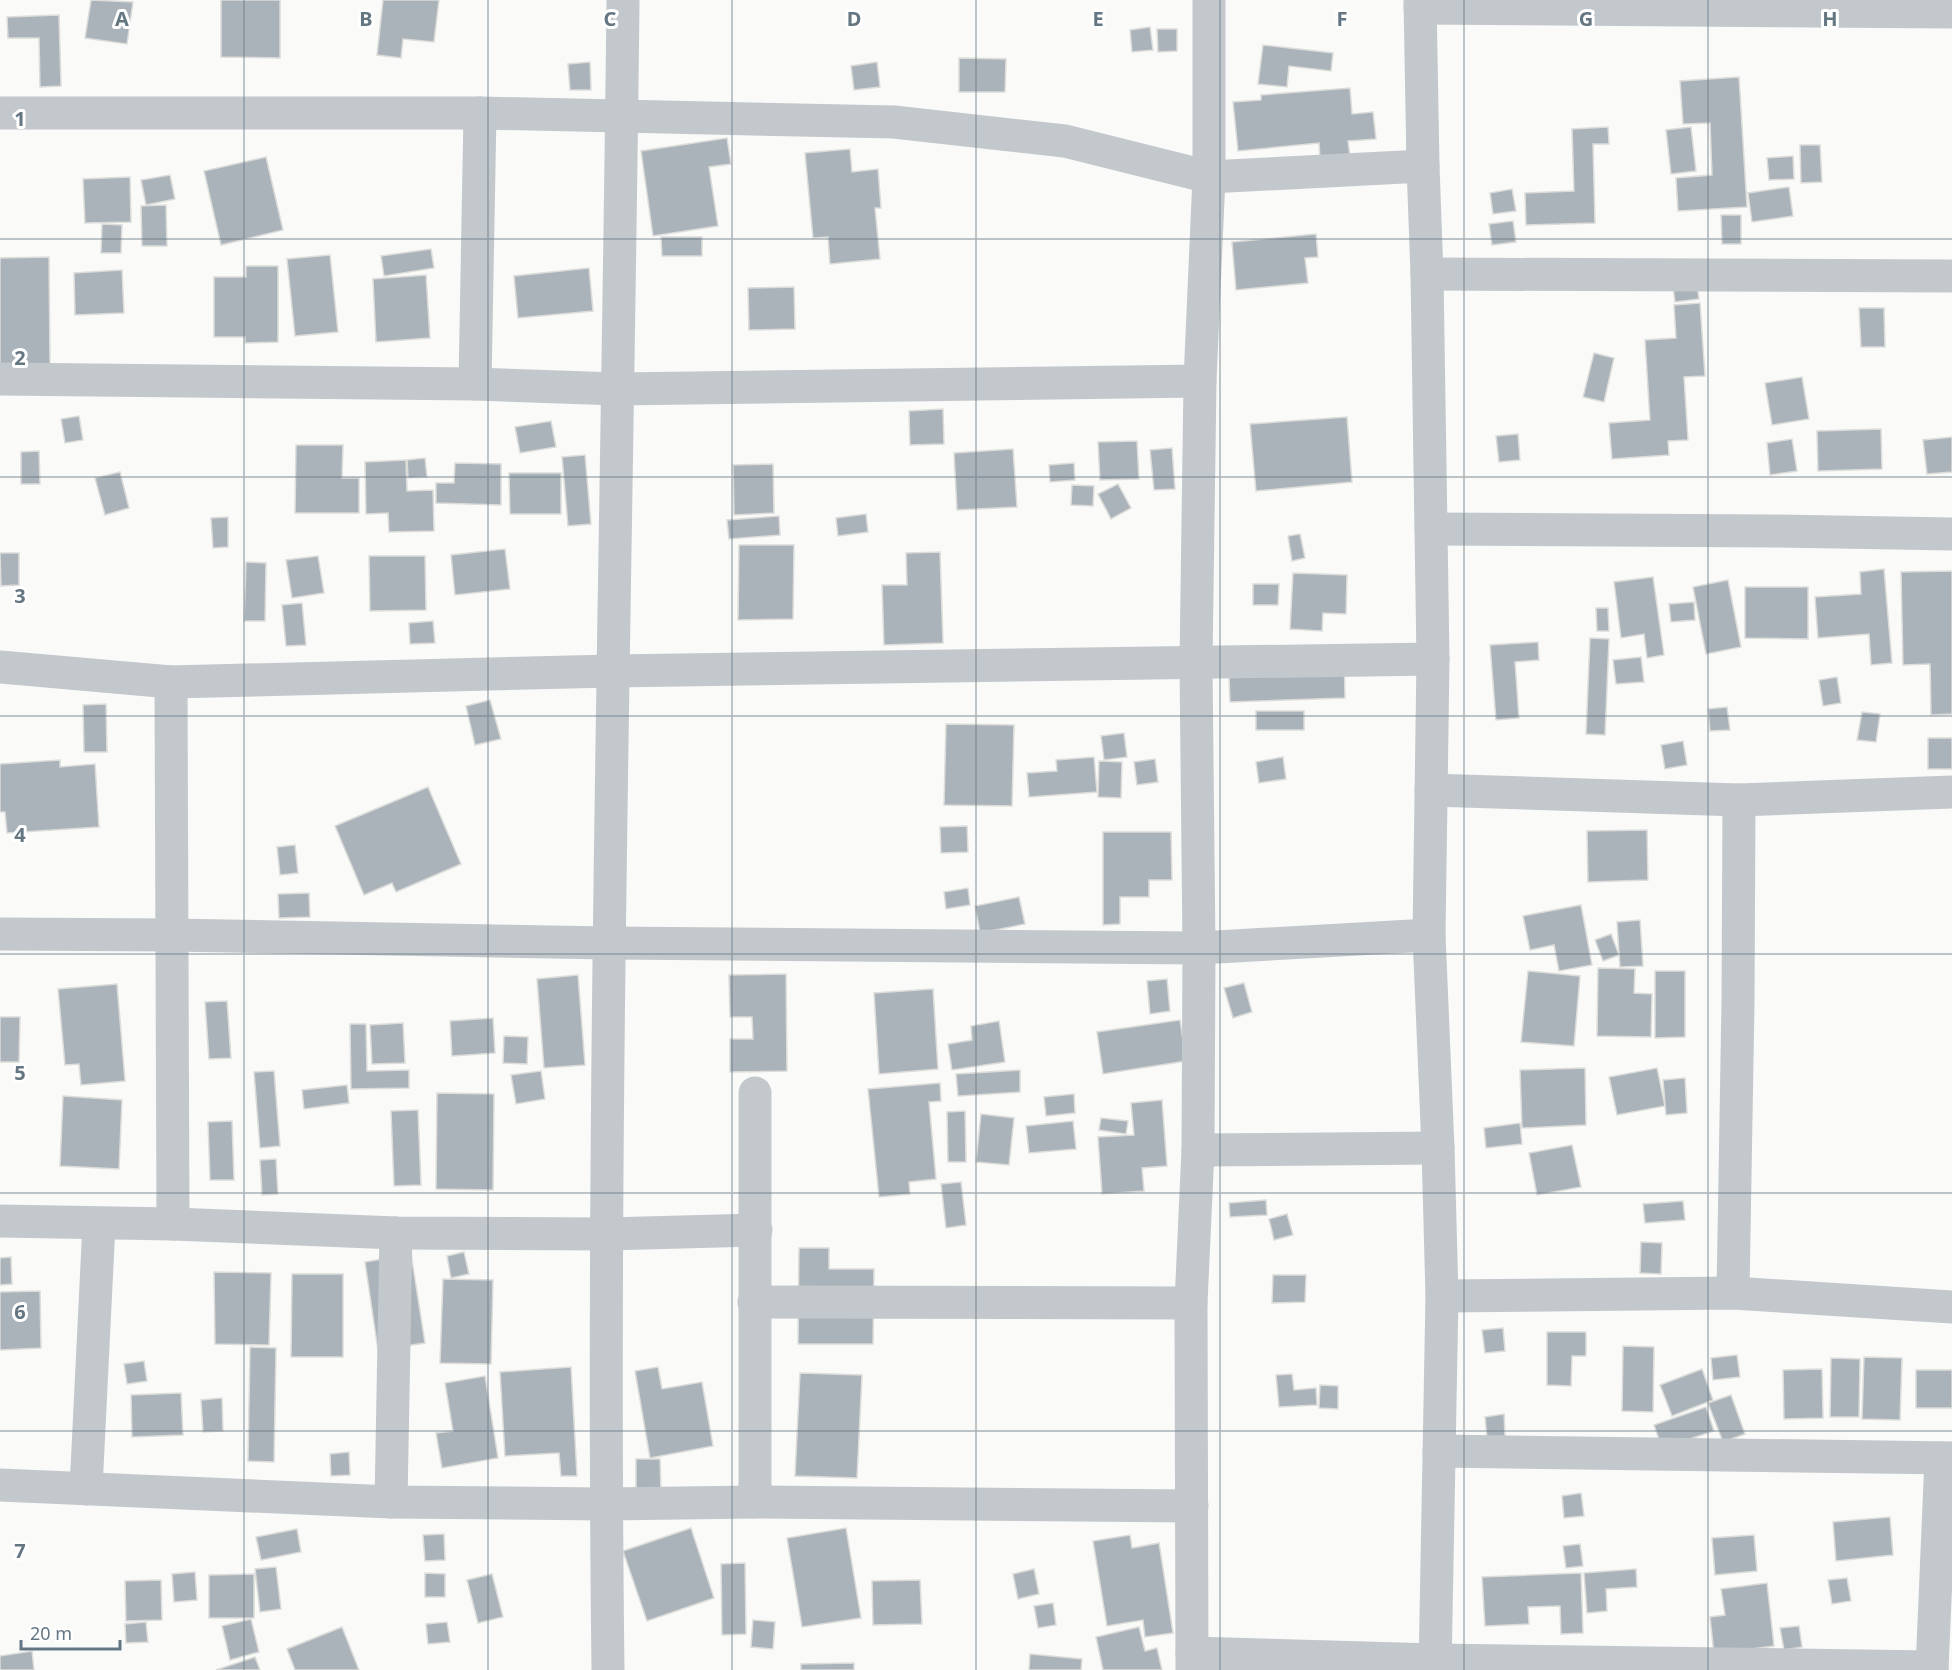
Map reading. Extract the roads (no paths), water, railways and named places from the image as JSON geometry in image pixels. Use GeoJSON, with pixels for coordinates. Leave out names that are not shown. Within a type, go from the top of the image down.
{"type":"FeatureCollection","features":[{"type":"Feature","properties":{"kind":"street"},"geometry":{"type":"LineString","coordinates":[[608,1670],[606,1504],[609,943],[623,0]]}},
{"type":"Feature","properties":{"kind":"street"},"geometry":{"type":"LineString","coordinates":[[1209,0],[1209,177],[1200,381],[1196,664],[1199,948],[1198,1150],[1191,1303],[1192,1661],[1932,1668],[1947,1458],[1439,1451]]}},
{"type":"Feature","properties":{"kind":"street"},"geometry":{"type":"LineString","coordinates":[[1435,1665],[1442,1296],[1428,935],[1433,659],[1420,4],[1952,12]]}},
{"type":"Feature","properties":{"kind":"street"},"geometry":{"type":"LineString","coordinates":[[0,113],[480,113],[894,122],[1065,141],[1209,177],[1423,166]]}},
{"type":"Feature","properties":{"kind":"street"},"geometry":{"type":"LineString","coordinates":[[475,384],[480,113]]}},
{"type":"Feature","properties":{"kind":"street"},"geometry":{"type":"LineString","coordinates":[[1427,274],[1952,276]]}},
{"type":"Feature","properties":{"kind":"street"},"geometry":{"type":"LineString","coordinates":[[0,379],[475,384],[618,389],[1200,381]]}},
{"type":"Feature","properties":{"kind":"street"},"geometry":{"type":"LineString","coordinates":[[1431,529],[1952,534]]}},
{"type":"Feature","properties":{"kind":"street"},"geometry":{"type":"LineString","coordinates":[[0,667],[171,681],[612,671],[1433,659]]}},
{"type":"Feature","properties":{"kind":"street"},"geometry":{"type":"LineString","coordinates":[[171,681],[173,1224]]}},
{"type":"Feature","properties":{"kind":"street"},"geometry":{"type":"LineString","coordinates":[[1431,790],[1738,800],[1952,792]]}},
{"type":"Feature","properties":{"kind":"street"},"geometry":{"type":"LineString","coordinates":[[1733,1293],[1738,1002],[1738,800]]}},
{"type":"Feature","properties":{"kind":"street"},"geometry":{"type":"LineString","coordinates":[[0,934],[609,943],[1199,948],[1428,935]]}},
{"type":"Feature","properties":{"kind":"street"},"geometry":{"type":"LineString","coordinates":[[755,1502],[756,1093]]}},
{"type":"Feature","properties":{"kind":"street"},"geometry":{"type":"LineString","coordinates":[[1198,1150],[1438,1148]]}},
{"type":"Feature","properties":{"kind":"street"},"geometry":{"type":"LineString","coordinates":[[0,1221],[173,1224],[396,1233],[607,1234],[756,1230]]}},
{"type":"Feature","properties":{"kind":"street"},"geometry":{"type":"LineString","coordinates":[[86,1489],[99,1224]]}},
{"type":"Feature","properties":{"kind":"street"},"geometry":{"type":"LineString","coordinates":[[391,1502],[396,1233]]}},
{"type":"Feature","properties":{"kind":"street"},"geometry":{"type":"LineString","coordinates":[[1442,1296],[1733,1293],[1952,1307]]}},
{"type":"Feature","properties":{"kind":"street"},"geometry":{"type":"LineString","coordinates":[[754,1302],[1191,1303]]}},
{"type":"Feature","properties":{"kind":"street"},"geometry":{"type":"LineString","coordinates":[[0,1485],[391,1502],[606,1504],[755,1502],[1192,1506]]}}]}
